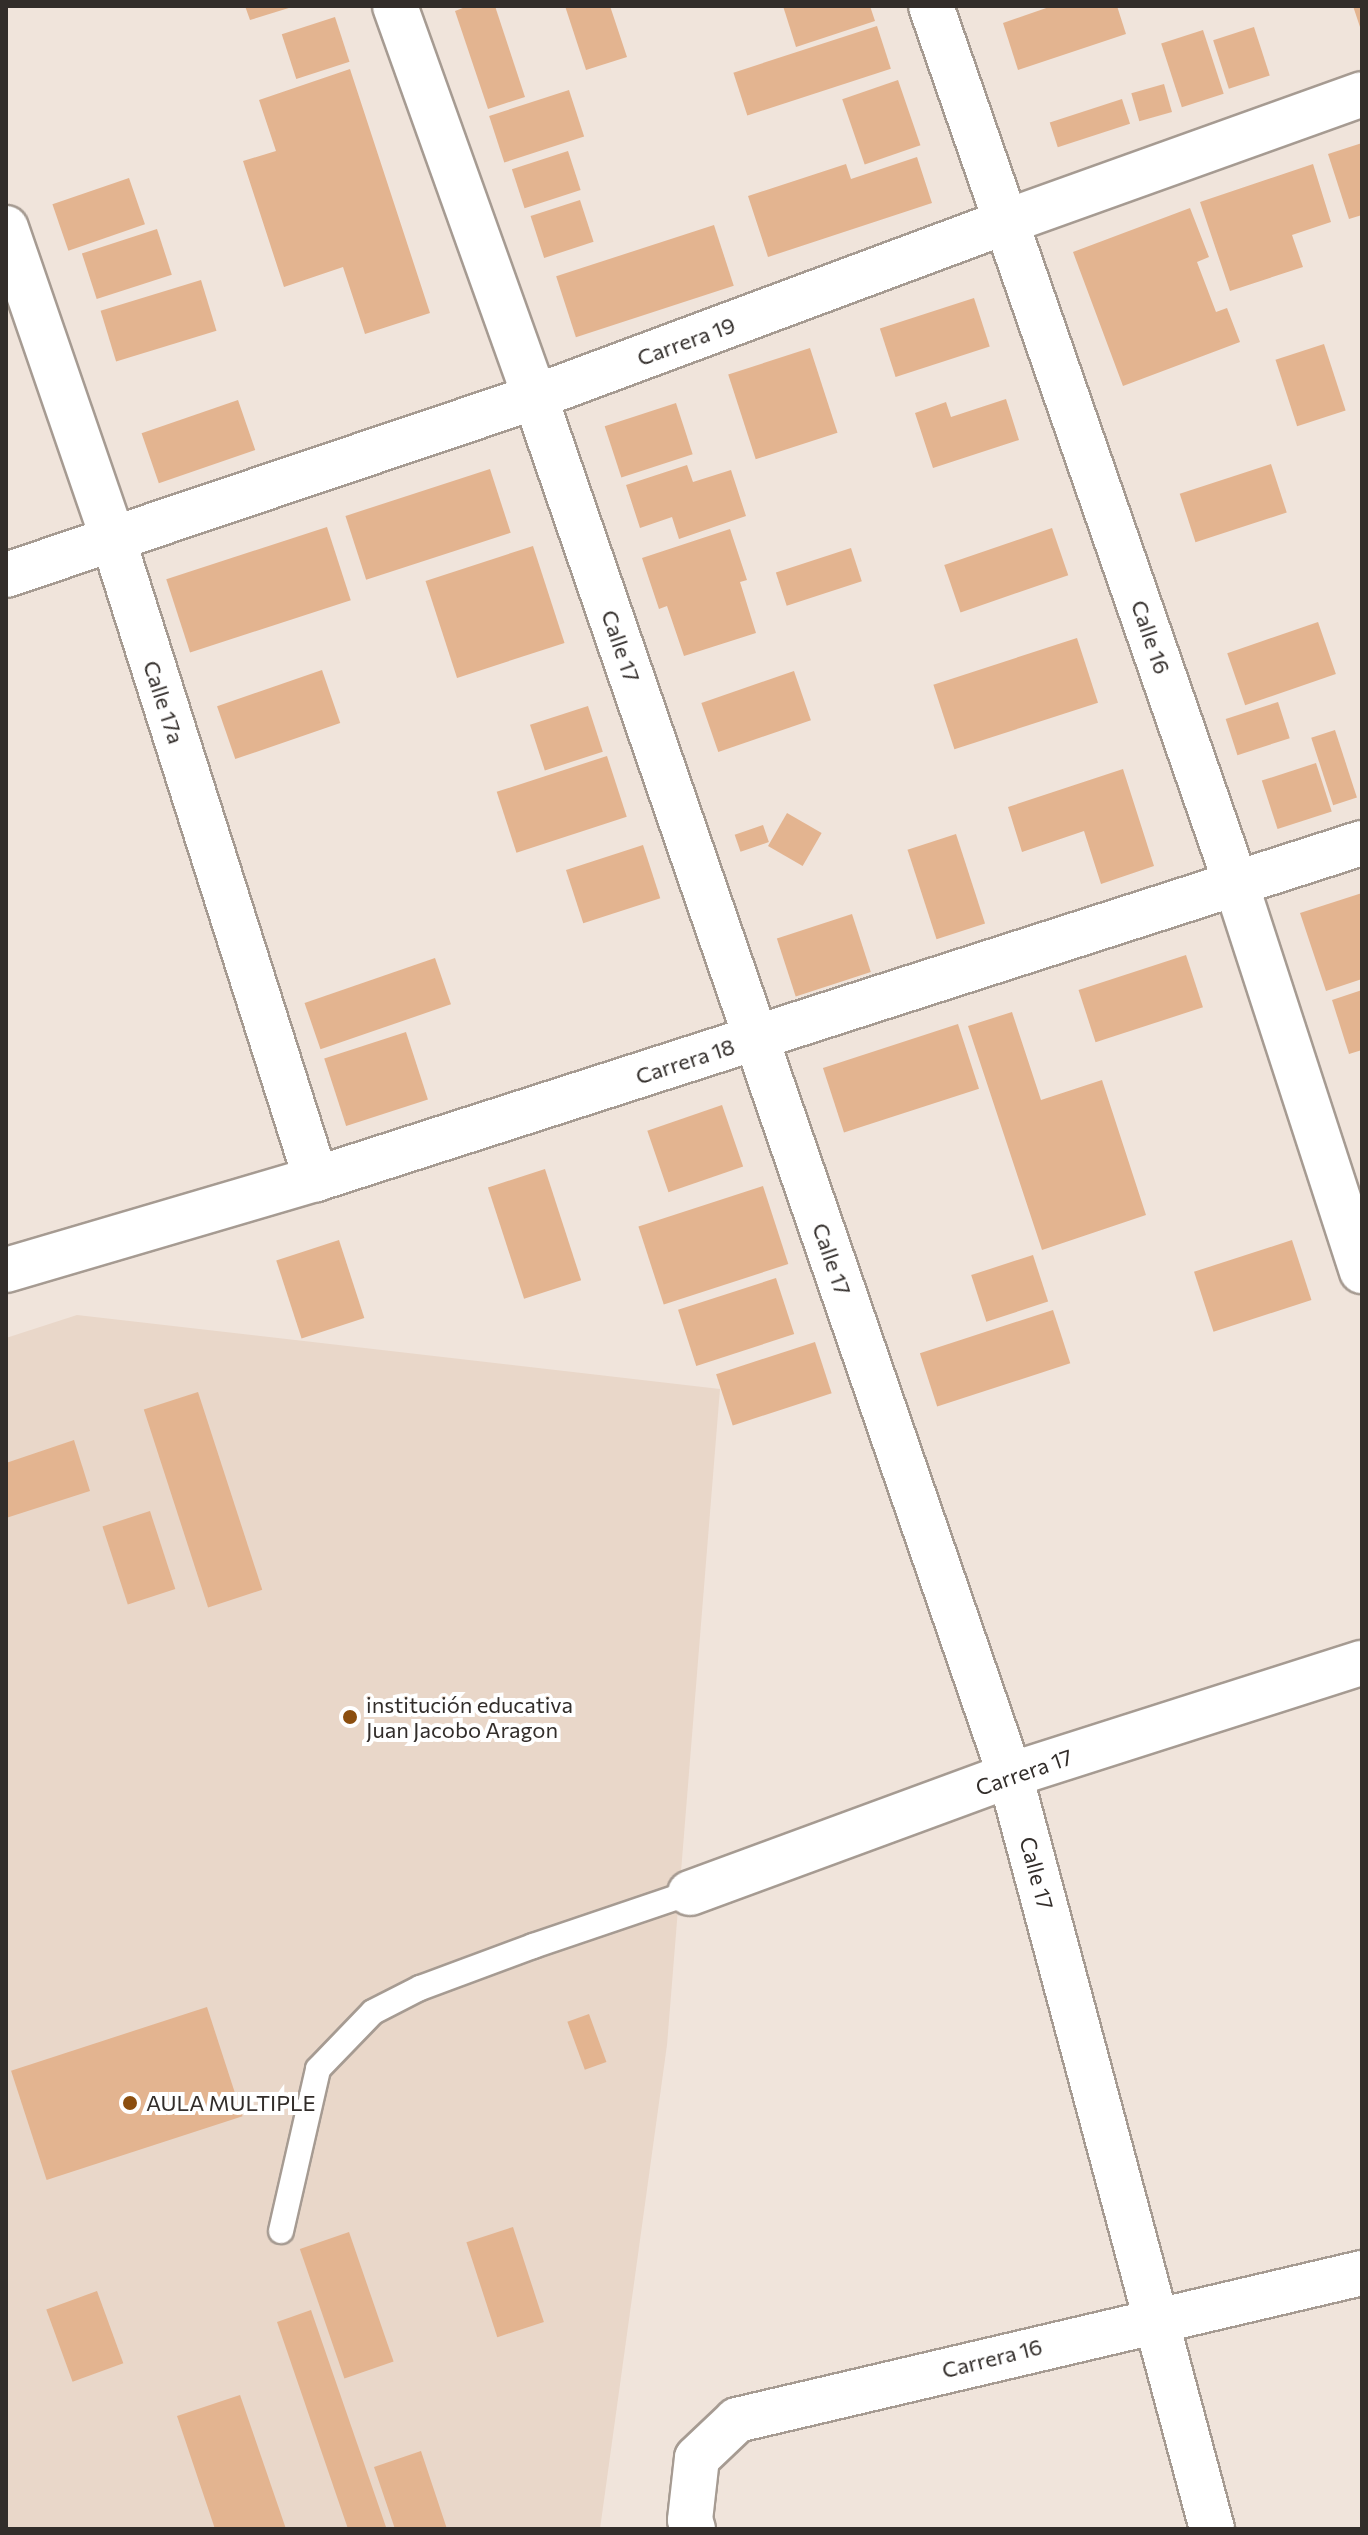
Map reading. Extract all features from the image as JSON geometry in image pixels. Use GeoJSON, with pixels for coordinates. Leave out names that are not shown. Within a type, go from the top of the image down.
{"type":"FeatureCollection","features":[{"type":"Feature","properties":{"kind":"street","name":"Calle 17"},"geometry":{"type":"LineString","coordinates":[[395,6],[535,397],[1010,1775],[1212,2529]]}},
{"type":"Feature","properties":{"kind":"street","name":"Calle 16"},"geometry":{"type":"LineString","coordinates":[[931,6],[1236,884],[1362,1271]]}},
{"type":"Feature","properties":{"kind":"street","name":"Carrera 19"},"geometry":{"type":"LineString","coordinates":[[6,575],[112,536],[535,397],[1008,221],[1362,94]]}},
{"type":"Feature","properties":{"kind":"street","name":"Calle 17a"},"geometry":{"type":"LineString","coordinates":[[6,228],[112,536],[316,1179]]}},
{"type":"Feature","properties":{"kind":"street","name":"Carrera 18"},"geometry":{"type":"LineString","coordinates":[[6,1270],[316,1179],[1362,843]]}},
{"type":"Feature","properties":{"kind":"street","name":"Carrera 17"},"geometry":{"type":"LineString","coordinates":[[690,1893],[1010,1775],[1362,1663]]}},
{"type":"Feature","properties":{"kind":"street","name":"Carrera 16"},"geometry":{"type":"LineString","coordinates":[[692,2524],[697,2458],[737,2420],[1157,2318],[1362,2273]]}},
{"type":"Feature","properties":{"kind":"lane"},"geometry":{"type":"LineString","coordinates":[[281,2231],[318,2069],[373,2012],[420,1988],[491,1961],[690,1893]]}},
{"type":"Feature","properties":{"kind":"shaded area","name":"institución educativa Juan Jacobo Aragon"},"geometry":{"type":"Polygon","coordinates":[[[77,1315],[720,1389],[667,2045],[600,2529],[6,2529],[6,1338],[77,1315]]]}},
{"type":"Feature","properties":{"kind":"building"},"geometry":{"type":"Polygon","coordinates":[[[245,6],[292,6],[292,7],[250,20],[245,6]]]}},
{"type":"Feature","properties":{"kind":"building"},"geometry":{"type":"Polygon","coordinates":[[[468,6],[495,6],[525,97],[488,109],[455,11],[468,6]]]}},
{"type":"Feature","properties":{"kind":"building"},"geometry":{"type":"Polygon","coordinates":[[[565,6],[610,6],[627,57],[586,70],[565,6]]]}},
{"type":"Feature","properties":{"kind":"building"},"geometry":{"type":"Polygon","coordinates":[[[783,6],[870,6],[875,21],[796,47],[783,6]]]}},
{"type":"Feature","properties":{"kind":"building"},"geometry":{"type":"Polygon","coordinates":[[[1052,6],[1117,6],[1126,34],[1018,70],[1003,23],[1052,6]]]}},
{"type":"Feature","properties":{"kind":"building"},"geometry":{"type":"Polygon","coordinates":[[[1353,6],[1362,6],[1362,30],[1361,30],[1353,6]]]}},
{"type":"Feature","properties":{"kind":"building"},"geometry":{"type":"Polygon","coordinates":[[[335,17],[350,62],[296,79],[282,34],[335,17]]]}},
{"type":"Feature","properties":{"kind":"building"},"geometry":{"type":"Polygon","coordinates":[[[877,26],[891,69],[747,115],[733,73],[877,26]]]}},
{"type":"Feature","properties":{"kind":"building"},"geometry":{"type":"Polygon","coordinates":[[[1254,27],[1270,76],[1229,89],[1213,40],[1254,27]]]}},
{"type":"Feature","properties":{"kind":"building"},"geometry":{"type":"Polygon","coordinates":[[[1203,30],[1224,94],[1182,107],[1161,44],[1203,30]]]}},
{"type":"Feature","properties":{"kind":"building"},"geometry":{"type":"Polygon","coordinates":[[[350,69],[430,313],[365,334],[343,267],[284,287],[243,161],[276,151],[259,100],[350,69]]]}},
{"type":"Feature","properties":{"kind":"building"},"geometry":{"type":"Polygon","coordinates":[[[898,80],[920,145],[865,164],[842,99],[898,80]]]}},
{"type":"Feature","properties":{"kind":"building"},"geometry":{"type":"Polygon","coordinates":[[[1164,84],[1172,112],[1139,121],[1131,93],[1164,84]]]}},
{"type":"Feature","properties":{"kind":"building"},"geometry":{"type":"Polygon","coordinates":[[[569,90],[584,137],[504,163],[489,116],[569,90]]]}},
{"type":"Feature","properties":{"kind":"building"},"geometry":{"type":"Polygon","coordinates":[[[1122,99],[1130,124],[1058,147],[1050,122],[1122,99]]]}},
{"type":"Feature","properties":{"kind":"building"},"geometry":{"type":"Polygon","coordinates":[[[1362,143],[1362,215],[1349,219],[1328,154],[1362,143]]]}},
{"type":"Feature","properties":{"kind":"building"},"geometry":{"type":"Polygon","coordinates":[[[568,151],[581,190],[525,208],[512,169],[568,151]]]}},
{"type":"Feature","properties":{"kind":"building"},"geometry":{"type":"Polygon","coordinates":[[[917,157],[932,203],[768,257],[748,196],[846,164],[851,179],[917,157]]]}},
{"type":"Feature","properties":{"kind":"building"},"geometry":{"type":"Polygon","coordinates":[[[1313,164],[1331,222],[1292,235],[1303,267],[1230,291],[1200,202],[1313,164]]]}},
{"type":"Feature","properties":{"kind":"building"},"geometry":{"type":"Polygon","coordinates":[[[129,178],[145,224],[68,251],[52,204],[129,178]]]}},
{"type":"Feature","properties":{"kind":"building"},"geometry":{"type":"Polygon","coordinates":[[[580,200],[594,242],[544,258],[531,216],[580,200]]]}},
{"type":"Feature","properties":{"kind":"building"},"geometry":{"type":"Polygon","coordinates":[[[1190,208],[1209,257],[1197,262],[1216,312],[1227,308],[1240,342],[1123,386],[1073,252],[1190,208]]]}},
{"type":"Feature","properties":{"kind":"building"},"geometry":{"type":"Polygon","coordinates":[[[714,225],[734,286],[576,337],[556,276],[714,225]]]}},
{"type":"Feature","properties":{"kind":"building"},"geometry":{"type":"Polygon","coordinates":[[[157,229],[172,275],[97,299],[82,253],[157,229]]]}},
{"type":"Feature","properties":{"kind":"building"},"geometry":{"type":"Polygon","coordinates":[[[201,280],[216,331],[116,361],[101,311],[201,280]]]}},
{"type":"Feature","properties":{"kind":"building"},"geometry":{"type":"Polygon","coordinates":[[[974,298],[990,347],[896,377],[880,329],[974,298]]]}},
{"type":"Feature","properties":{"kind":"building"},"geometry":{"type":"Polygon","coordinates":[[[1324,344],[1346,411],[1297,426],[1275,360],[1324,344]]]}},
{"type":"Feature","properties":{"kind":"building"},"geometry":{"type":"Polygon","coordinates":[[[810,348],[838,433],[756,459],[728,375],[810,348]]]}},
{"type":"Feature","properties":{"kind":"building"},"geometry":{"type":"Polygon","coordinates":[[[1006,399],[1019,440],[933,468],[915,413],[946,402],[951,417],[1006,399]]]}},
{"type":"Feature","properties":{"kind":"building"},"geometry":{"type":"Polygon","coordinates":[[[238,400],[255,450],[159,483],[142,433],[238,400]]]}},
{"type":"Feature","properties":{"kind":"building"},"geometry":{"type":"Polygon","coordinates":[[[676,403],[693,454],[621,478],[605,426],[676,403]]]}},
{"type":"Feature","properties":{"kind":"building"},"geometry":{"type":"Polygon","coordinates":[[[1271,464],[1287,513],[1195,542],[1180,494],[1271,464]]]}},
{"type":"Feature","properties":{"kind":"building"},"geometry":{"type":"Polygon","coordinates":[[[687,465],[693,482],[731,470],[746,516],[679,539],[672,517],[640,528],[626,485],[687,465]]]}},
{"type":"Feature","properties":{"kind":"building"},"geometry":{"type":"Polygon","coordinates":[[[490,469],[511,533],[366,580],[345,516],[490,469]]]}},
{"type":"Feature","properties":{"kind":"building"},"geometry":{"type":"Polygon","coordinates":[[[327,527],[351,600],[190,652],[166,579],[327,527]]]}},
{"type":"Feature","properties":{"kind":"building"},"geometry":{"type":"Polygon","coordinates":[[[1052,528],[1068,575],[960,612],[944,565],[1052,528]]]}},
{"type":"Feature","properties":{"kind":"building"},"geometry":{"type":"Polygon","coordinates":[[[730,529],[747,580],[740,582],[756,633],[684,656],[667,606],[659,609],[642,558],[730,529]]]}},
{"type":"Feature","properties":{"kind":"building"},"geometry":{"type":"Polygon","coordinates":[[[533,546],[565,643],[457,678],[426,581],[533,546]]]}},
{"type":"Feature","properties":{"kind":"building"},"geometry":{"type":"Polygon","coordinates":[[[851,548],[862,581],[787,606],[776,572],[851,548]]]}},
{"type":"Feature","properties":{"kind":"building"},"geometry":{"type":"Polygon","coordinates":[[[1318,622],[1336,674],[1245,705],[1227,653],[1318,622]]]}},
{"type":"Feature","properties":{"kind":"building"},"geometry":{"type":"Polygon","coordinates":[[[1077,638],[1098,703],[954,749],[933,685],[1077,638]]]}},
{"type":"Feature","properties":{"kind":"building"},"geometry":{"type":"Polygon","coordinates":[[[322,670],[340,723],[235,759],[217,706],[322,670]]]}},
{"type":"Feature","properties":{"kind":"building"},"geometry":{"type":"Polygon","coordinates":[[[794,671],[811,720],[718,752],[701,703],[794,671]]]}},
{"type":"Feature","properties":{"kind":"building"},"geometry":{"type":"Polygon","coordinates":[[[1278,702],[1290,738],[1237,755],[1226,719],[1278,702]]]}},
{"type":"Feature","properties":{"kind":"building"},"geometry":{"type":"Polygon","coordinates":[[[588,706],[603,752],[545,771],[530,725],[588,706]]]}},
{"type":"Feature","properties":{"kind":"building"},"geometry":{"type":"Polygon","coordinates":[[[1335,730],[1357,798],[1333,805],[1311,738],[1335,730]]]}},
{"type":"Feature","properties":{"kind":"building"},"geometry":{"type":"Polygon","coordinates":[[[607,756],[627,817],[516,853],[497,792],[607,756]]]}},
{"type":"Feature","properties":{"kind":"building"},"geometry":{"type":"Polygon","coordinates":[[[1316,763],[1332,812],[1278,829],[1262,781],[1316,763]]]}},
{"type":"Feature","properties":{"kind":"building"},"geometry":{"type":"Polygon","coordinates":[[[1123,769],[1154,866],[1101,884],[1084,831],[1022,852],[1008,807],[1123,769]]]}},
{"type":"Feature","properties":{"kind":"building"},"geometry":{"type":"Polygon","coordinates":[[[787,813],[822,833],[803,866],[768,846],[787,813]]]}},
{"type":"Feature","properties":{"kind":"building"},"geometry":{"type":"Polygon","coordinates":[[[763,825],[769,842],[740,852],[735,835],[763,825]]]}},
{"type":"Feature","properties":{"kind":"building"},"geometry":{"type":"Polygon","coordinates":[[[956,834],[985,923],[937,939],[907,850],[956,834]]]}},
{"type":"Feature","properties":{"kind":"building"},"geometry":{"type":"Polygon","coordinates":[[[643,845],[660,898],[583,923],[566,870],[643,845]]]}},
{"type":"Feature","properties":{"kind":"building"},"geometry":{"type":"Polygon","coordinates":[[[1362,893],[1362,979],[1326,991],[1300,913],[1362,893]]]}},
{"type":"Feature","properties":{"kind":"building"},"geometry":{"type":"Polygon","coordinates":[[[852,914],[871,972],[796,996],[777,938],[852,914]]]}},
{"type":"Feature","properties":{"kind":"building"},"geometry":{"type":"Polygon","coordinates":[[[1186,955],[1203,1007],[1096,1042],[1079,990],[1186,955]]]}},
{"type":"Feature","properties":{"kind":"building"},"geometry":{"type":"Polygon","coordinates":[[[435,958],[451,1004],[320,1049],[305,1003],[435,958]]]}},
{"type":"Feature","properties":{"kind":"building"},"geometry":{"type":"Polygon","coordinates":[[[1362,990],[1362,1050],[1349,1054],[1332,1000],[1362,990]]]}},
{"type":"Feature","properties":{"kind":"building"},"geometry":{"type":"Polygon","coordinates":[[[1012,1012],[1041,1100],[1102,1080],[1146,1215],[1042,1250],[968,1026],[1012,1012]]]}},
{"type":"Feature","properties":{"kind":"building"},"geometry":{"type":"Polygon","coordinates":[[[958,1024],[979,1089],[844,1133],[823,1068],[958,1024]]]}},
{"type":"Feature","properties":{"kind":"building"},"geometry":{"type":"Polygon","coordinates":[[[406,1032],[428,1100],[346,1126],[324,1059],[406,1032]]]}},
{"type":"Feature","properties":{"kind":"building"},"geometry":{"type":"Polygon","coordinates":[[[722,1105],[743,1166],[668,1192],[647,1131],[722,1105]]]}},
{"type":"Feature","properties":{"kind":"building"},"geometry":{"type":"Polygon","coordinates":[[[545,1169],[581,1280],[524,1299],[488,1188],[545,1169]]]}},
{"type":"Feature","properties":{"kind":"building"},"geometry":{"type":"Polygon","coordinates":[[[763,1186],[788,1264],[664,1304],[638,1226],[763,1186]]]}},
{"type":"Feature","properties":{"kind":"building"},"geometry":{"type":"Polygon","coordinates":[[[339,1240],[364,1318],[302,1338],[276,1260],[339,1240]]]}},
{"type":"Feature","properties":{"kind":"building"},"geometry":{"type":"Polygon","coordinates":[[[1292,1240],[1311,1300],[1214,1332],[1194,1272],[1292,1240]]]}},
{"type":"Feature","properties":{"kind":"building"},"geometry":{"type":"Polygon","coordinates":[[[1033,1255],[1048,1302],[986,1322],[971,1275],[1033,1255]]]}},
{"type":"Feature","properties":{"kind":"building"},"geometry":{"type":"Polygon","coordinates":[[[776,1278],[794,1334],[696,1366],[678,1310],[776,1278]]]}},
{"type":"Feature","properties":{"kind":"building"},"geometry":{"type":"Polygon","coordinates":[[[1053,1310],[1070,1363],[937,1407],[920,1353],[1053,1310]]]}},
{"type":"Feature","properties":{"kind":"building"},"geometry":{"type":"Polygon","coordinates":[[[815,1342],[832,1393],[733,1425],[716,1374],[815,1342]]]}},
{"type":"Feature","properties":{"kind":"building"},"geometry":{"type":"Polygon","coordinates":[[[198,1392],[262,1590],[208,1607],[144,1410],[198,1392]]]}},
{"type":"Feature","properties":{"kind":"building"},"geometry":{"type":"Polygon","coordinates":[[[74,1440],[90,1491],[6,1518],[6,1463],[74,1440]]]}},
{"type":"Feature","properties":{"kind":"building"},"geometry":{"type":"Polygon","coordinates":[[[150,1511],[175,1589],[128,1604],[102,1526],[150,1511]]]}},
{"type":"Feature","properties":{"kind":"building","name":"AULA MULTIPLE"},"geometry":{"type":"Polygon","coordinates":[[[207,2007],[243,2116],[47,2180],[11,2071],[207,2007]]]}},
{"type":"Feature","properties":{"kind":"building"},"geometry":{"type":"Polygon","coordinates":[[[589,2014],[606,2062],[585,2070],[567,2022],[589,2014]]]}},
{"type":"Feature","properties":{"kind":"building"},"geometry":{"type":"Polygon","coordinates":[[[513,2227],[544,2322],[497,2337],[466,2242],[513,2227]]]}},
{"type":"Feature","properties":{"kind":"building"},"geometry":{"type":"Polygon","coordinates":[[[349,2232],[394,2362],[344,2378],[300,2249],[349,2232]]]}},
{"type":"Feature","properties":{"kind":"building"},"geometry":{"type":"Polygon","coordinates":[[[97,2291],[123,2363],[73,2382],[46,2309],[97,2291]]]}},
{"type":"Feature","properties":{"kind":"building"},"geometry":{"type":"Polygon","coordinates":[[[311,2310],[386,2527],[382,2529],[348,2529],[277,2322],[311,2310]]]}},
{"type":"Feature","properties":{"kind":"building"},"geometry":{"type":"Polygon","coordinates":[[[240,2395],[286,2529],[215,2529],[177,2416],[240,2395]]]}},
{"type":"Feature","properties":{"kind":"building"},"geometry":{"type":"Polygon","coordinates":[[[421,2451],[447,2529],[395,2529],[374,2467],[421,2451]]]}},
{"type":"Feature","properties":{"kind":"place","name":"institución educativa Juan Jacobo Aragon"},"geometry":{"type":"Point","coordinates":[350,1717]}},
{"type":"Feature","properties":{"kind":"place","name":"AULA MULTIPLE"},"geometry":{"type":"Point","coordinates":[130,2103]}}]}
